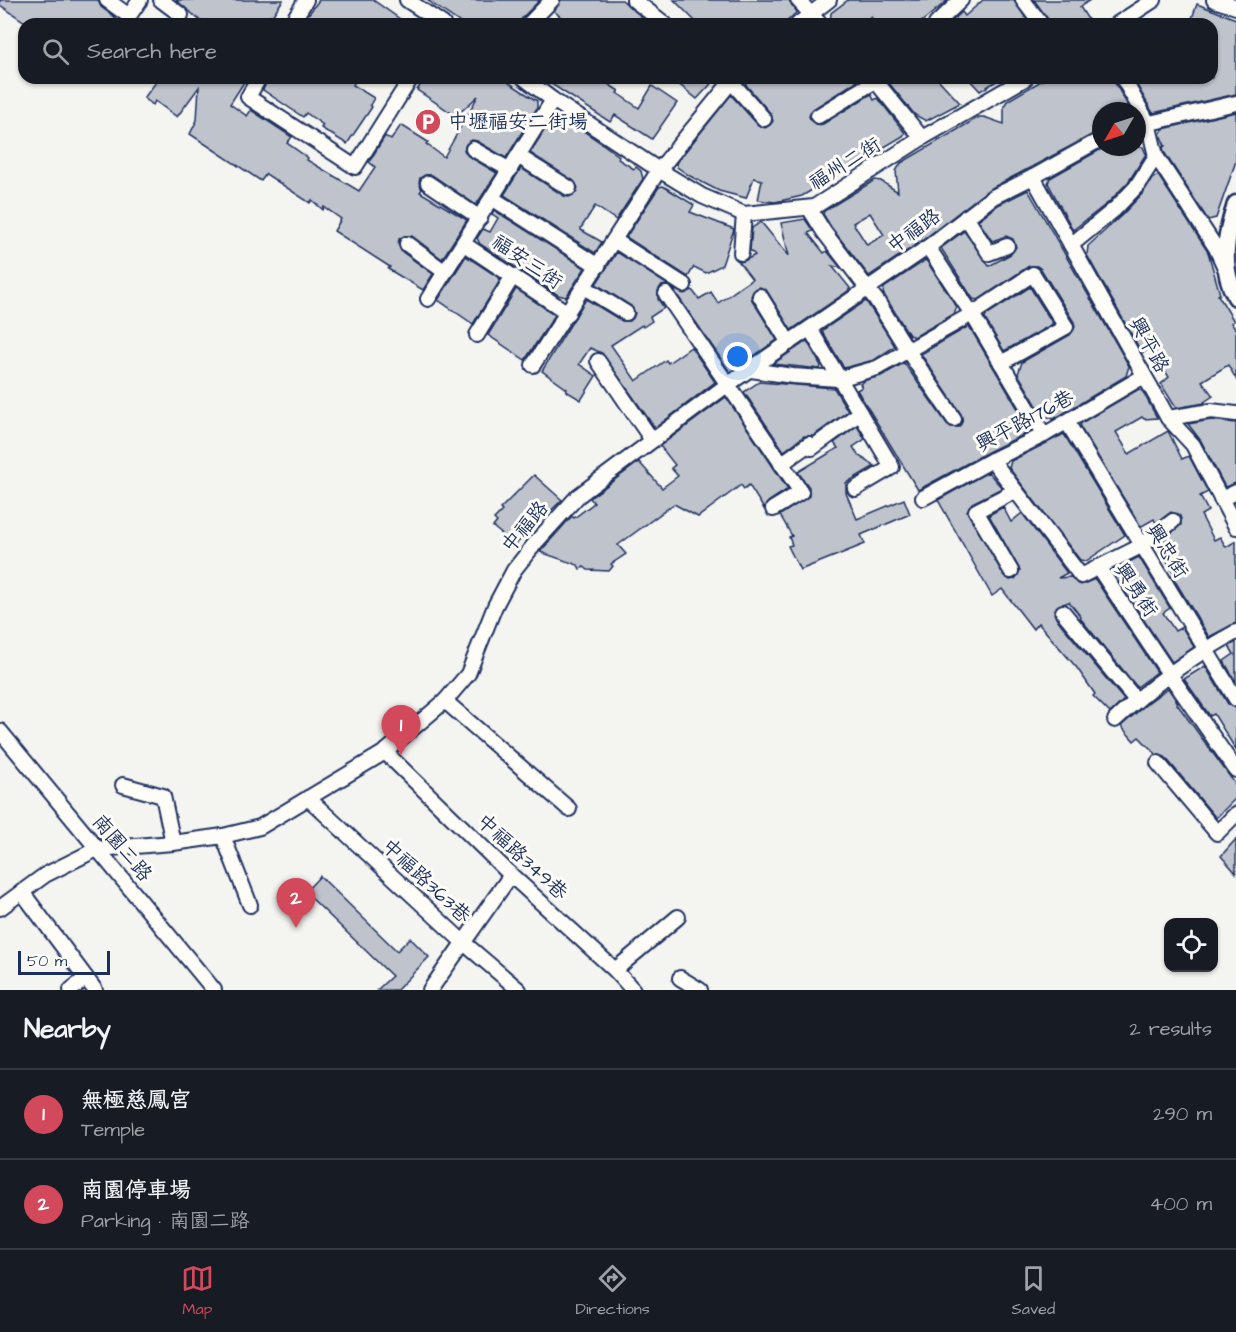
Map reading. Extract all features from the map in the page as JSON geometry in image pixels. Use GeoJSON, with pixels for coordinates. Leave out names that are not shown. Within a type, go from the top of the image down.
{"type":"FeatureCollection","features":[{"type":"Feature","properties":{"kind":"main road"},"geometry":{"type":"LineString","coordinates":[[1236,204],[1226,238],[1225,269],[1236,297]]}},
{"type":"Feature","properties":{"kind":"street"},"geometry":{"type":"LineString","coordinates":[[107,0],[129,16],[140,0]]}},
{"type":"Feature","properties":{"kind":"street"},"geometry":{"type":"LineString","coordinates":[[161,0],[181,15]]}},
{"type":"Feature","properties":{"kind":"street"},"geometry":{"type":"LineString","coordinates":[[295,18],[306,0]]}},
{"type":"Feature","properties":{"kind":"street"},"geometry":{"type":"LineString","coordinates":[[407,0],[434,18]]}},
{"type":"Feature","properties":{"kind":"street"},"geometry":{"type":"LineString","coordinates":[[536,18],[552,0]]}},
{"type":"Feature","properties":{"kind":"street"},"geometry":{"type":"LineString","coordinates":[[634,0],[657,18]]}},
{"type":"Feature","properties":{"kind":"street"},"geometry":{"type":"LineString","coordinates":[[798,0],[815,18]]}},
{"type":"Feature","properties":{"kind":"street"},"geometry":{"type":"LineString","coordinates":[[817,18],[829,0]]}},
{"type":"Feature","properties":{"kind":"street"},"geometry":{"type":"LineString","coordinates":[[942,18],[961,0]]}},
{"type":"Feature","properties":{"kind":"street"},"geometry":{"type":"LineString","coordinates":[[1023,0],[1036,18]]}},
{"type":"Feature","properties":{"kind":"street"},"geometry":{"type":"LineString","coordinates":[[1126,18],[1154,0]]}},
{"type":"Feature","properties":{"kind":"street"},"geometry":{"type":"LineString","coordinates":[[1214,0],[1236,7]]}},
{"type":"Feature","properties":{"kind":"street"},"geometry":{"type":"LineString","coordinates":[[256,84],[248,97],[355,167],[407,84]]}},
{"type":"Feature","properties":{"kind":"street","name":"福州二街"},"geometry":{"type":"LineString","coordinates":[[532,84],[659,170],[702,196],[744,214],[814,207],[922,138],[1016,84]]}},
{"type":"Feature","properties":{"kind":"street","name":"福安三街"},"geometry":{"type":"LineString","coordinates":[[553,100],[464,244],[568,313],[659,170],[727,84]]}},
{"type":"Feature","properties":{"kind":"street"},"geometry":{"type":"LineString","coordinates":[[735,84],[764,119]]}},
{"type":"Feature","properties":{"kind":"street"},"geometry":{"type":"LineString","coordinates":[[818,116],[868,84]]}},
{"type":"Feature","properties":{"kind":"street"},"geometry":{"type":"LineString","coordinates":[[880,84],[922,138]]}},
{"type":"Feature","properties":{"kind":"street"},"geometry":{"type":"LineString","coordinates":[[1126,84],[1133,102]]}},
{"type":"Feature","properties":{"kind":"street"},"geometry":{"type":"LineString","coordinates":[[1146,123],[1236,103]]}},
{"type":"Feature","properties":{"kind":"street"},"geometry":{"type":"LineString","coordinates":[[1146,131],[1156,156],[1216,248],[1225,269]]}},
{"type":"Feature","properties":{"kind":"street","name":"中福路"},"geometry":{"type":"LineString","coordinates":[[0,908],[45,875],[97,849],[173,843],[223,836],[261,827],[385,752],[445,701],[468,674],[495,606],[514,570],[578,496],[727,385],[928,247],[993,197],[1092,144]]}},
{"type":"Feature","properties":{"kind":"street"},"geometry":{"type":"LineString","coordinates":[[473,149],[510,170]]}},
{"type":"Feature","properties":{"kind":"street"},"geometry":{"type":"LineString","coordinates":[[518,156],[569,188]]}},
{"type":"Feature","properties":{"kind":"street"},"geometry":{"type":"LineString","coordinates":[[1071,245],[1115,209],[1136,187],[1156,156]]}},
{"type":"Feature","properties":{"kind":"street","name":"興平路"},"geometry":{"type":"LineString","coordinates":[[1033,177],[1168,418],[1193,445],[1236,527]]}},
{"type":"Feature","properties":{"kind":"street"},"geometry":{"type":"LineString","coordinates":[[428,183],[480,218]]}},
{"type":"Feature","properties":{"kind":"street"},"geometry":{"type":"LineString","coordinates":[[492,198],[597,266]]}},
{"type":"Feature","properties":{"kind":"street"},"geometry":{"type":"LineString","coordinates":[[809,208],[877,300],[954,419]]}},
{"type":"Feature","properties":{"kind":"street"},"geometry":{"type":"LineString","coordinates":[[741,253],[744,214]]}},
{"type":"Feature","properties":{"kind":"street"},"geometry":{"type":"LineString","coordinates":[[966,217],[989,253],[1008,246]]}},
{"type":"Feature","properties":{"kind":"street"},"geometry":{"type":"LineString","coordinates":[[614,240],[684,285]]}},
{"type":"Feature","properties":{"kind":"street"},"geometry":{"type":"LineString","coordinates":[[407,244],[445,272]]}},
{"type":"Feature","properties":{"kind":"street"},"geometry":{"type":"LineString","coordinates":[[428,299],[464,244]]}},
{"type":"Feature","properties":{"kind":"street"},"geometry":{"type":"LineString","coordinates":[[928,247],[972,314],[1044,435]]}},
{"type":"Feature","properties":{"kind":"street"},"geometry":{"type":"LineString","coordinates":[[751,370],[838,379],[878,368],[972,314],[1033,274],[1066,327],[1001,363]]}},
{"type":"Feature","properties":{"kind":"street"},"geometry":{"type":"LineString","coordinates":[[477,335],[513,276]]}},
{"type":"Feature","properties":{"kind":"street"},"geometry":{"type":"LineString","coordinates":[[585,287],[626,313]]}},
{"type":"Feature","properties":{"kind":"street"},"geometry":{"type":"LineString","coordinates":[[666,294],[801,492],[773,509]]}},
{"type":"Feature","properties":{"kind":"street"},"geometry":{"type":"LineString","coordinates":[[760,296],[789,343]]}},
{"type":"Feature","properties":{"kind":"street"},"geometry":{"type":"LineString","coordinates":[[533,365],[568,313]]}},
{"type":"Feature","properties":{"kind":"street"},"geometry":{"type":"LineString","coordinates":[[810,329],[892,467],[855,489]]}},
{"type":"Feature","properties":{"kind":"street"},"geometry":{"type":"LineString","coordinates":[[598,361],[652,440]]}},
{"type":"Feature","properties":{"kind":"street","name":"興平路176巷"},"geometry":{"type":"LineString","coordinates":[[923,498],[992,460],[1044,435],[1144,376]]}},
{"type":"Feature","properties":{"kind":"street"},"geometry":{"type":"LineString","coordinates":[[1168,418],[1211,411],[1236,414]]}},
{"type":"Feature","properties":{"kind":"street"},"geometry":{"type":"LineString","coordinates":[[781,464],[809,444],[812,448],[860,413]]}},
{"type":"Feature","properties":{"kind":"street","name":"興忠街"},"geometry":{"type":"LineString","coordinates":[[1067,422],[1236,699]]}},
{"type":"Feature","properties":{"kind":"street","name":"興勇街"},"geometry":{"type":"LineString","coordinates":[[992,460],[1081,576],[1098,567],[1236,770]]}},
{"type":"Feature","properties":{"kind":"street"},"geometry":{"type":"LineString","coordinates":[[1011,572],[976,511],[1015,491]]}},
{"type":"Feature","properties":{"kind":"street"},"geometry":{"type":"LineString","coordinates":[[1221,499],[1236,492]]}},
{"type":"Feature","properties":{"kind":"street"},"geometry":{"type":"LineString","coordinates":[[1098,567],[1141,546],[1173,521]]}},
{"type":"Feature","properties":{"kind":"street"},"geometry":{"type":"LineString","coordinates":[[1063,612],[1136,700]]}},
{"type":"Feature","properties":{"kind":"street"},"geometry":{"type":"LineString","coordinates":[[1115,720],[1136,700],[1205,649],[1236,632]]}},
{"type":"Feature","properties":{"kind":"street"},"geometry":{"type":"LineString","coordinates":[[445,701],[569,809]]}},
{"type":"Feature","properties":{"kind":"street","name":"南園二路"},"geometry":{"type":"LineString","coordinates":[[0,731],[214,990]]}},
{"type":"Feature","properties":{"kind":"street","name":"中福路349巷"},"geometry":{"type":"LineString","coordinates":[[385,752],[512,875],[615,970],[633,990]]}},
{"type":"Feature","properties":{"kind":"street"},"geometry":{"type":"LineString","coordinates":[[1158,763],[1217,833],[1236,814]]}},
{"type":"Feature","properties":{"kind":"street"},"geometry":{"type":"LineString","coordinates":[[123,785],[163,796],[173,843]]}},
{"type":"Feature","properties":{"kind":"street","name":"中福路363巷"},"geometry":{"type":"LineString","coordinates":[[308,798],[464,943],[519,990]]}},
{"type":"Feature","properties":{"kind":"street"},"geometry":{"type":"LineString","coordinates":[[223,836],[250,905]]}},
{"type":"Feature","properties":{"kind":"street"},"geometry":{"type":"LineString","coordinates":[[438,987],[464,943],[512,875]]}},
{"type":"Feature","properties":{"kind":"street"},"geometry":{"type":"LineString","coordinates":[[22,892],[95,990]]}},
{"type":"Feature","properties":{"kind":"street"},"geometry":{"type":"LineString","coordinates":[[615,970],[678,917]]}},
{"type":"Feature","properties":{"kind":"street"},"geometry":{"type":"LineString","coordinates":[[71,990],[86,978]]}},
{"type":"Feature","properties":{"kind":"street"},"geometry":{"type":"LineString","coordinates":[[680,978],[700,990]]}},
{"type":"Feature","properties":{"kind":"building"},"geometry":{"type":"Polygon","coordinates":[[[0,0],[98,0],[101,7],[116,18],[19,18],[0,5],[0,0]]]}},
{"type":"Feature","properties":{"kind":"building"},"geometry":{"type":"Polygon","coordinates":[[[176,0],[283,0],[268,18],[197,18],[176,0]]]}},
{"type":"Feature","properties":{"kind":"building"},"geometry":{"type":"Polygon","coordinates":[[[319,0],[373,0],[398,18],[306,18],[319,0]]]}},
{"type":"Feature","properties":{"kind":"building"},"geometry":{"type":"Polygon","coordinates":[[[427,0],[540,0],[522,18],[453,18],[427,0]]]}},
{"type":"Feature","properties":{"kind":"building"},"geometry":{"type":"Polygon","coordinates":[[[561,0],[622,0],[643,18],[562,18],[554,11],[561,0]]]}},
{"type":"Feature","properties":{"kind":"building"},"geometry":{"type":"Polygon","coordinates":[[[674,0],[789,0],[797,12],[790,18],[692,18],[674,0]]]}},
{"type":"Feature","properties":{"kind":"building"},"geometry":{"type":"Polygon","coordinates":[[[848,0],[948,0],[926,18],[831,18],[831,13],[848,0]]]}},
{"type":"Feature","properties":{"kind":"building"},"geometry":{"type":"Polygon","coordinates":[[[983,0],[1014,0],[1026,18],[955,18],[962,12],[965,16],[983,0]]]}},
{"type":"Feature","properties":{"kind":"building"},"geometry":{"type":"Polygon","coordinates":[[[1034,0],[1090,0],[1080,7],[1087,18],[1047,18],[1034,0]]]}},
{"type":"Feature","properties":{"kind":"building"},"geometry":{"type":"Polygon","coordinates":[[[1197,4],[1236,19],[1236,94],[1153,113],[1136,84],[1218,84],[1218,18],[1192,18],[1197,4]]]}},
{"type":"Feature","properties":{"kind":"building"},"geometry":{"type":"Polygon","coordinates":[[[154,84],[243,84],[230,104],[247,116],[251,110],[292,137],[287,143],[308,158],[307,160],[359,191],[375,167],[369,162],[385,136],[391,140],[401,125],[428,142],[426,144],[444,157],[478,96],[456,116],[417,90],[421,84],[511,84],[537,101],[537,108],[506,158],[477,141],[472,140],[466,144],[464,150],[468,156],[497,173],[476,205],[432,175],[420,178],[419,183],[422,189],[420,192],[467,220],[442,259],[412,236],[399,239],[398,244],[401,251],[433,274],[423,290],[388,269],[390,267],[334,231],[341,219],[324,207],[323,210],[312,200],[310,203],[266,174],[261,181],[190,134],[197,120],[199,87],[177,117],[155,101],[153,105],[144,98],[154,84]]]}},
{"type":"Feature","properties":{"kind":"building"},"geometry":{"type":"Polygon","coordinates":[[[266,84],[354,84],[374,98],[370,105],[372,107],[347,144],[321,128],[323,125],[306,113],[303,117],[263,90],[266,84]]]}},
{"type":"Feature","properties":{"kind":"building"},"geometry":{"type":"Polygon","coordinates":[[[551,84],[608,84],[639,108],[652,86],[677,103],[652,139],[615,115],[610,122],[551,84]]]}},
{"type":"Feature","properties":{"kind":"building"},"geometry":{"type":"Polygon","coordinates":[[[678,84],[711,84],[697,99],[678,84]]]}},
{"type":"Feature","properties":{"kind":"building"},"geometry":{"type":"Polygon","coordinates":[[[852,84],[813,109],[809,116],[811,121],[818,125],[823,124],[871,94],[874,100],[878,98],[905,133],[802,196],[775,202],[758,200],[762,180],[754,178],[746,198],[719,191],[690,176],[677,167],[676,163],[731,95],[758,125],[765,128],[770,125],[773,121],[771,114],[746,85],[852,84]]]}},
{"type":"Feature","properties":{"kind":"building"},"geometry":{"type":"Polygon","coordinates":[[[890,84],[943,84],[960,103],[926,121],[915,115],[890,84]]]}},
{"type":"Feature","properties":{"kind":"building"},"geometry":{"type":"Polygon","coordinates":[[[974,84],[992,84],[980,91],[974,84]]]}},
{"type":"Feature","properties":{"kind":"building"},"geometry":{"type":"Polygon","coordinates":[[[1036,84],[1115,84],[1126,102],[1092,102],[1092,135],[988,190],[923,240],[869,276],[831,227],[823,214],[824,211],[875,180],[881,181],[898,192],[896,171],[901,163],[979,117],[1004,124],[1004,106],[1007,101],[1036,84]],[[870,213],[853,223],[867,245],[884,235],[870,213]]]}},
{"type":"Feature","properties":{"kind":"building"},"geometry":{"type":"Polygon","coordinates":[[[1236,112],[1236,161],[1216,218],[1208,220],[1164,152],[1163,147],[1165,146],[1160,134],[1163,129],[1236,112]]]}},
{"type":"Feature","properties":{"kind":"building"},"geometry":{"type":"Polygon","coordinates":[[[561,116],[619,156],[618,159],[641,171],[643,179],[616,220],[595,206],[581,228],[602,242],[595,253],[504,195],[521,168],[564,196],[569,197],[576,193],[578,188],[574,181],[530,153],[552,118],[561,116]]]}},
{"type":"Feature","properties":{"kind":"building"},"geometry":{"type":"Polygon","coordinates":[[[1092,154],[1145,156],[1129,181],[1109,202],[1073,230],[1048,183],[1050,178],[1092,154]]]}},
{"type":"Feature","properties":{"kind":"building"},"geometry":{"type":"Polygon","coordinates":[[[1158,175],[1208,252],[1220,294],[1218,295],[1234,321],[1231,323],[1236,330],[1236,379],[1228,365],[1202,381],[1213,396],[1205,403],[1176,408],[1161,384],[1169,377],[1151,348],[1142,353],[1087,255],[1088,246],[1122,215],[1158,175]]]}},
{"type":"Feature","properties":{"kind":"building"},"geometry":{"type":"Polygon","coordinates":[[[663,186],[694,205],[690,212],[734,229],[722,265],[706,273],[694,267],[688,277],[626,237],[659,187],[663,186]]]}},
{"type":"Feature","properties":{"kind":"building"},"geometry":{"type":"Polygon","coordinates":[[[1028,190],[1129,366],[1126,376],[1054,419],[1043,416],[1018,374],[1022,362],[1070,335],[1075,327],[1041,269],[1037,266],[1029,266],[978,300],[973,299],[941,248],[964,231],[989,266],[1011,254],[1016,247],[1013,239],[1006,236],[992,241],[978,220],[998,205],[1028,190]]]}},
{"type":"Feature","properties":{"kind":"building"},"geometry":{"type":"Polygon","coordinates":[[[494,210],[585,268],[566,297],[558,295],[480,244],[477,238],[483,229],[490,232],[498,218],[492,214],[494,210]]]}},
{"type":"Feature","properties":{"kind":"building"},"geometry":{"type":"Polygon","coordinates":[[[805,219],[813,231],[808,233],[824,253],[827,251],[841,268],[832,266],[850,288],[791,330],[767,291],[760,287],[755,289],[751,296],[752,300],[777,340],[730,372],[673,289],[684,294],[692,290],[699,299],[711,292],[718,303],[752,279],[739,262],[755,255],[750,250],[752,228],[761,222],[789,256],[781,223],[805,219]]]}},
{"type":"Feature","properties":{"kind":"building"},"geometry":{"type":"Polygon","coordinates":[[[617,252],[668,285],[661,286],[658,291],[658,299],[664,308],[650,317],[652,321],[611,345],[636,381],[666,360],[668,363],[691,347],[715,382],[655,428],[602,353],[590,348],[579,364],[596,376],[581,400],[542,371],[586,299],[622,321],[630,321],[633,318],[635,313],[631,306],[596,284],[617,252]]]}},
{"type":"Feature","properties":{"kind":"building"},"geometry":{"type":"Polygon","coordinates":[[[466,256],[501,279],[473,324],[438,300],[466,256]]]}},
{"type":"Feature","properties":{"kind":"building"},"geometry":{"type":"Polygon","coordinates":[[[926,260],[957,307],[954,314],[914,337],[909,335],[883,293],[884,288],[926,260]]]}},
{"type":"Feature","properties":{"kind":"building"},"geometry":{"type":"Polygon","coordinates":[[[1030,287],[1053,324],[1004,351],[985,319],[986,315],[1030,287]]]}},
{"type":"Feature","properties":{"kind":"building"},"geometry":{"type":"Polygon","coordinates":[[[516,289],[555,315],[525,360],[488,335],[516,289]]]}},
{"type":"Feature","properties":{"kind":"building"},"geometry":{"type":"Polygon","coordinates":[[[866,301],[895,346],[874,360],[844,368],[823,330],[866,301]]]}},
{"type":"Feature","properties":{"kind":"building"},"geometry":{"type":"Polygon","coordinates":[[[969,326],[1031,431],[918,490],[857,390],[866,380],[881,376],[904,363],[947,424],[951,427],[959,427],[962,422],[961,414],[921,354],[969,326]]]}},
{"type":"Feature","properties":{"kind":"building"},"geometry":{"type":"Polygon","coordinates":[[[807,341],[821,366],[820,369],[773,364],[807,341]]]}},
{"type":"Feature","properties":{"kind":"building"},"geometry":{"type":"Polygon","coordinates":[[[759,382],[834,388],[848,411],[813,436],[804,436],[784,451],[744,392],[759,382]]]}},
{"type":"Feature","properties":{"kind":"building"},"geometry":{"type":"Polygon","coordinates":[[[1139,389],[1143,392],[1157,418],[1144,419],[1142,417],[1116,432],[1129,454],[1168,431],[1182,459],[1189,456],[1208,492],[1200,496],[1208,511],[1201,515],[1214,540],[1220,537],[1226,547],[1236,541],[1236,623],[1209,637],[1172,576],[1174,574],[1158,544],[1181,525],[1180,516],[1171,512],[1156,523],[1154,519],[1140,525],[1080,427],[1081,423],[1139,389]]]}},
{"type":"Feature","properties":{"kind":"building"},"geometry":{"type":"Polygon","coordinates":[[[726,397],[788,489],[768,502],[764,509],[749,485],[744,489],[741,485],[698,517],[674,504],[618,545],[626,554],[611,564],[613,566],[609,571],[588,570],[584,567],[580,569],[578,565],[540,552],[572,516],[574,518],[594,503],[590,498],[639,462],[662,488],[678,476],[671,468],[675,465],[660,446],[726,397]]]}},
{"type":"Feature","properties":{"kind":"building"},"geometry":{"type":"Polygon","coordinates":[[[1211,420],[1236,423],[1236,483],[1225,487],[1201,441],[1188,424],[1211,420]]]}},
{"type":"Feature","properties":{"kind":"building"},"geometry":{"type":"Polygon","coordinates":[[[857,426],[865,439],[853,447],[859,456],[875,466],[846,483],[846,493],[857,519],[904,499],[910,514],[861,535],[865,544],[800,570],[788,546],[792,545],[789,537],[792,536],[780,515],[809,496],[809,487],[798,472],[838,448],[834,443],[857,426]]]}},
{"type":"Feature","properties":{"kind":"building"},"geometry":{"type":"Polygon","coordinates":[[[1064,434],[1125,535],[1086,561],[1080,560],[1009,468],[1011,461],[1064,434]]]}},
{"type":"Feature","properties":{"kind":"building"},"geometry":{"type":"Polygon","coordinates":[[[988,472],[1002,488],[972,503],[967,511],[1004,576],[1010,580],[1015,579],[1020,570],[989,515],[1003,507],[1011,522],[1022,513],[1067,573],[1058,578],[1071,577],[1081,585],[1095,579],[1157,672],[1137,687],[1069,602],[1057,606],[1054,613],[1056,618],[1124,700],[1110,713],[1093,696],[1095,694],[1077,668],[1038,623],[1033,629],[1002,589],[992,596],[938,500],[988,472]]]}},
{"type":"Feature","properties":{"kind":"building"},"geometry":{"type":"Polygon","coordinates":[[[534,475],[562,500],[515,545],[493,527],[497,522],[494,519],[502,511],[500,509],[534,475]]]}},
{"type":"Feature","properties":{"kind":"building"},"geometry":{"type":"Polygon","coordinates":[[[1139,557],[1170,608],[1163,613],[1175,631],[1182,627],[1194,647],[1172,662],[1111,571],[1139,557]]]}},
{"type":"Feature","properties":{"kind":"building"},"geometry":{"type":"Polygon","coordinates":[[[1236,642],[1236,682],[1224,661],[1234,654],[1229,646],[1236,642]]]}},
{"type":"Feature","properties":{"kind":"building"},"geometry":{"type":"Polygon","coordinates":[[[1205,666],[1228,704],[1236,708],[1236,750],[1214,714],[1210,716],[1184,679],[1205,666]]]}},
{"type":"Feature","properties":{"kind":"building"},"geometry":{"type":"Polygon","coordinates":[[[1168,688],[1177,704],[1236,785],[1236,798],[1216,818],[1165,757],[1156,754],[1139,737],[1134,741],[1121,726],[1168,688]]]}},
{"type":"Feature","properties":{"kind":"building"},"geometry":{"type":"Polygon","coordinates":[[[1236,839],[1236,873],[1221,856],[1236,839]]]}},
{"type":"Feature","properties":{"kind":"building"},"geometry":{"type":"Polygon","coordinates":[[[320,876],[397,951],[410,938],[429,957],[397,990],[377,990],[392,976],[305,892],[320,876]]]}},
{"type":"Feature","properties":{"kind":"place","name":"中壢福安二街場"},"geometry":{"type":"Point","coordinates":[428,122]}},
{"type":"Feature","properties":{"kind":"place","name":"無極慈鳳宮"},"geometry":{"type":"Point","coordinates":[401,755]}},
{"type":"Feature","properties":{"kind":"place","name":"南園停車場"},"geometry":{"type":"Point","coordinates":[296,928]}}]}
